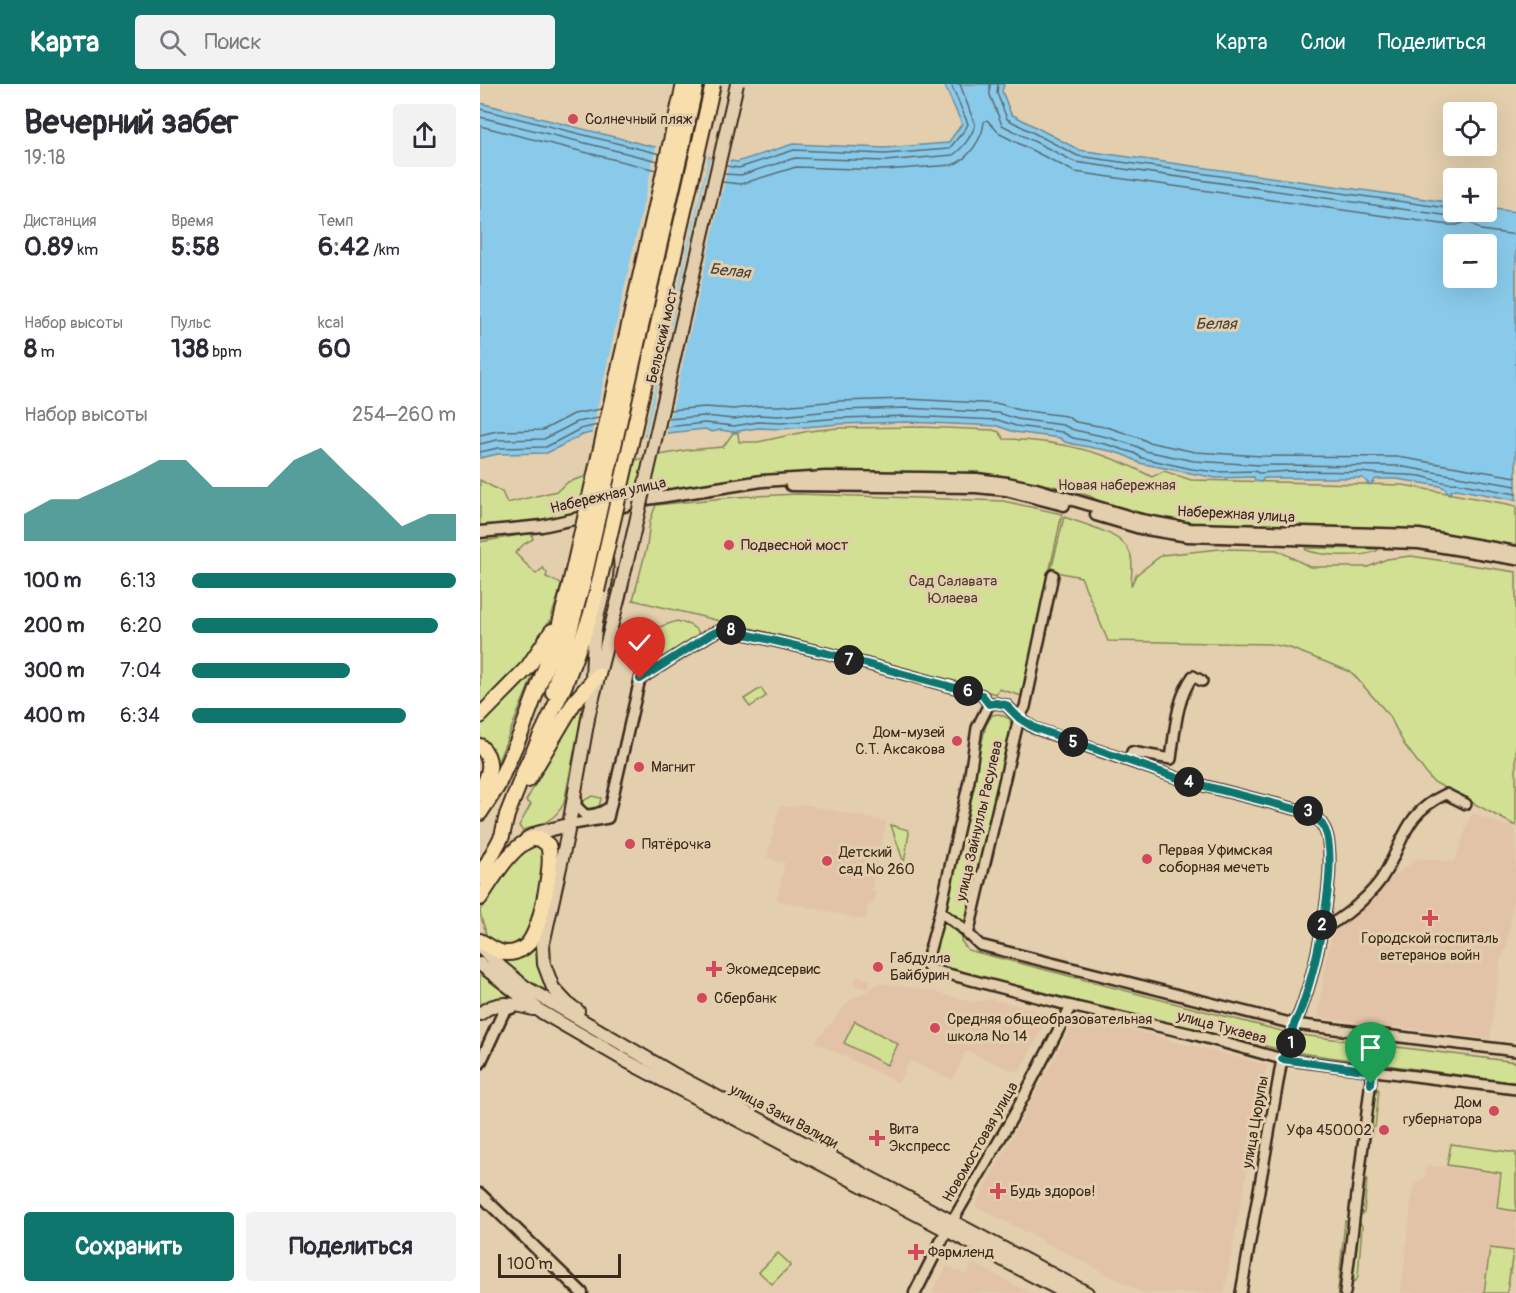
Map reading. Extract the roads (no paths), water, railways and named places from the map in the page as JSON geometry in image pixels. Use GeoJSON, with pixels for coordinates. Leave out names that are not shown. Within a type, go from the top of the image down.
{"type":"FeatureCollection","features":[{"type":"Feature","properties":{"kind":"main road"},"geometry":{"type":"LineString","coordinates":[[480,877],[502,836],[507,815],[555,685],[684,84]]}},
{"type":"Feature","properties":{"kind":"main road","name":"Бельский мост"},"geometry":{"type":"LineString","coordinates":[[576,586],[696,84]]}},
{"type":"Feature","properties":{"kind":"main road","name":"Бельский мост"},"geometry":{"type":"LineString","coordinates":[[526,767],[564,687],[600,591],[606,554],[713,84]]}},
{"type":"Feature","properties":{"kind":"main road","name":"Бельский мост"},"geometry":{"type":"LineString","coordinates":[[595,678],[619,596],[737,84]]}},
{"type":"Feature","properties":{"kind":"main road"},"geometry":{"type":"LineString","coordinates":[[480,716],[537,655],[549,638],[564,605],[576,586]]}},
{"type":"Feature","properties":{"kind":"main road"},"geometry":{"type":"LineString","coordinates":[[600,591],[593,643],[595,678],[545,936],[544,964],[547,975],[560,996],[609,1035]]}},
{"type":"Feature","properties":{"kind":"main road"},"geometry":{"type":"LineString","coordinates":[[480,813],[496,787],[521,733],[556,639],[564,605]]}},
{"type":"Feature","properties":{"kind":"main road"},"geometry":{"type":"LineString","coordinates":[[480,861],[575,701],[595,678]]}},
{"type":"Feature","properties":{"kind":"main road"},"geometry":{"type":"LineString","coordinates":[[480,746],[490,762],[490,770],[480,793]]}},
{"type":"Feature","properties":{"kind":"main road"},"geometry":{"type":"LineString","coordinates":[[544,831],[562,818],[571,805]]}},
{"type":"Feature","properties":{"kind":"main road"},"geometry":{"type":"LineString","coordinates":[[480,898],[500,869],[531,835],[568,825]]}},
{"type":"Feature","properties":{"kind":"main road"},"geometry":{"type":"LineString","coordinates":[[481,945],[502,953],[516,952],[529,944],[535,933],[549,874],[551,853],[548,845],[539,838],[523,843]]}},
{"type":"Feature","properties":{"kind":"main road","name":"улица Заки Валиди"},"geometry":{"type":"LineString","coordinates":[[481,945],[503,969],[525,987],[577,1019],[1066,1293]]}},
{"type":"Feature","properties":{"kind":"main road","name":"улица Заки Валиди"},"geometry":{"type":"LineString","coordinates":[[480,964],[540,1011],[628,1062],[1087,1293]]}},
{"type":"Feature","properties":{"kind":"main road"},"geometry":{"type":"LineString","coordinates":[[480,1014],[489,1007],[499,1004],[518,1005],[540,1011]]}},
{"type":"Feature","properties":{"kind":"street","name":"Набережная улица"},"geometry":{"type":"LineString","coordinates":[[480,532],[542,526],[597,514],[647,499],[784,478],[977,479],[1036,489],[1141,520],[1190,529],[1419,535],[1516,552]]}},
{"type":"Feature","properties":{"kind":"street","name":"Набережная улица"},"geometry":{"type":"LineString","coordinates":[[743,485],[976,487],[1006,490],[1140,528],[1172,534],[1419,543],[1516,559]]}},
{"type":"Feature","properties":{"kind":"street","name":"улица Зайнуллы Расулева"},"geometry":{"type":"LineString","coordinates":[[968,935],[1019,718],[1025,707],[1053,575]]}},
{"type":"Feature","properties":{"kind":"street"},"geometry":{"type":"LineString","coordinates":[[568,825],[608,818],[640,679],[711,634],[724,629],[826,653],[982,695],[989,704],[1006,705],[1019,718],[1035,728],[1129,760],[1132,752],[1171,759],[1179,711],[1188,683],[1193,676],[1202,681]]}},
{"type":"Feature","properties":{"kind":"street","name":"улица Зайнуллы Расулева"},"geometry":{"type":"LineString","coordinates":[[927,965],[969,781],[977,728],[989,704]]}},
{"type":"Feature","properties":{"kind":"street","name":"улица Цюрупы"},"geometry":{"type":"LineString","coordinates":[[1129,760],[1189,782],[1302,809],[1321,821],[1327,834],[1328,885],[1322,928],[1300,1012],[1294,1024],[1290,1049],[1282,1059],[1241,1293]]}},
{"type":"Feature","properties":{"kind":"street"},"geometry":{"type":"LineString","coordinates":[[576,775],[578,784],[576,806],[580,812],[594,815],[610,807]]}},
{"type":"Feature","properties":{"kind":"street"},"geometry":{"type":"LineString","coordinates":[[1322,928],[1337,921],[1379,882],[1403,834],[1417,812],[1446,794],[1466,804]]}},
{"type":"Feature","properties":{"kind":"street","name":"улица Тукаева"},"geometry":{"type":"LineString","coordinates":[[940,912],[960,926],[980,945],[1294,1024],[1516,1051]]}},
{"type":"Feature","properties":{"kind":"street","name":"улица Тукаева"},"geometry":{"type":"LineString","coordinates":[[927,965],[929,969],[936,971],[1282,1059],[1516,1089]]}},
{"type":"Feature","properties":{"kind":"street"},"geometry":{"type":"LineString","coordinates":[[480,1063],[504,1011],[518,1005]]}},
{"type":"Feature","properties":{"kind":"street","name":"Новомостовая улица"},"geometry":{"type":"LineString","coordinates":[[915,1293],[950,1226],[1016,1113],[1071,1006]]}},
{"type":"Feature","properties":{"kind":"street"},"geometry":{"type":"LineString","coordinates":[[1345,1293],[1372,1071]]}},
{"type":"Feature","properties":{"kind":"street"},"geometry":{"type":"LineString","coordinates":[[480,1194],[582,1293]]}},
{"type":"Feature","properties":{"kind":"water","name":"Белая"},"geometry":{"type":"Polygon","coordinates":[[[944,84],[1004,84],[1002,91],[1011,114],[1079,150],[1443,202],[1443,222],[1497,222],[1497,209],[1516,212],[1516,500],[1456,489],[1449,494],[1445,488],[1440,486],[1397,479],[1376,479],[1370,485],[1363,478],[1264,478],[1261,482],[1255,481],[1254,477],[1216,478],[1139,463],[1122,454],[1065,442],[1060,438],[1014,432],[998,426],[907,422],[781,429],[758,428],[733,432],[720,430],[712,432],[705,429],[641,436],[599,431],[582,435],[547,453],[498,454],[480,458],[480,103],[650,146],[737,162],[793,144],[884,148],[948,143],[962,124],[944,84]]]}},
{"type":"Feature","properties":{"kind":"place","name":"Солнечный пляж"},"geometry":{"type":"Point","coordinates":[573,119]}},
{"type":"Feature","properties":{"kind":"place","name":"Подвесной мост"},"geometry":{"type":"Point","coordinates":[729,545]}},
{"type":"Feature","properties":{"kind":"place","name":"Дом-музей С.Т. Аксакова"},"geometry":{"type":"Point","coordinates":[957,741]}},
{"type":"Feature","properties":{"kind":"place","name":"Магнит"},"geometry":{"type":"Point","coordinates":[639,767]}},
{"type":"Feature","properties":{"kind":"place","name":"Пятёрочка"},"geometry":{"type":"Point","coordinates":[630,844]}},
{"type":"Feature","properties":{"kind":"place","name":"Первая Уфимская соборная мечеть"},"geometry":{"type":"Point","coordinates":[1147,859]}},
{"type":"Feature","properties":{"kind":"place","name":"Детский сад № 260"},"geometry":{"type":"Point","coordinates":[827,861]}},
{"type":"Feature","properties":{"kind":"place","name":"Городской госпиталь ветеранов войн"},"geometry":{"type":"Point","coordinates":[1430,918]}},
{"type":"Feature","properties":{"kind":"place","name":"Габдулла Байбурин"},"geometry":{"type":"Point","coordinates":[878,967]}},
{"type":"Feature","properties":{"kind":"place","name":"Экомедсервис"},"geometry":{"type":"Point","coordinates":[714,969]}},
{"type":"Feature","properties":{"kind":"place","name":"Сбербанк"},"geometry":{"type":"Point","coordinates":[702,998]}},
{"type":"Feature","properties":{"kind":"place","name":"Средняя общеобразовательная школа № 14"},"geometry":{"type":"Point","coordinates":[935,1028]}},
{"type":"Feature","properties":{"kind":"place","name":"Дом губернатора"},"geometry":{"type":"Point","coordinates":[1494,1111]}},
{"type":"Feature","properties":{"kind":"place","name":"Уфа 450002"},"geometry":{"type":"Point","coordinates":[1384,1130]}},
{"type":"Feature","properties":{"kind":"place","name":"Вита Экспресс"},"geometry":{"type":"Point","coordinates":[877,1138]}},
{"type":"Feature","properties":{"kind":"place","name":"Будь здоров!"},"geometry":{"type":"Point","coordinates":[998,1191]}},
{"type":"Feature","properties":{"kind":"place","name":"Фармленд"},"geometry":{"type":"Point","coordinates":[916,1252]}},
{"type":"Feature","properties":{"kind":"park label","name":"Новая набережная"},"geometry":{"type":"Point","coordinates":[1117,485]}},
{"type":"Feature","properties":{"kind":"park label","name":"Сад Салавата Юлаева"},"geometry":{"type":"Point","coordinates":[953,590]}}]}
